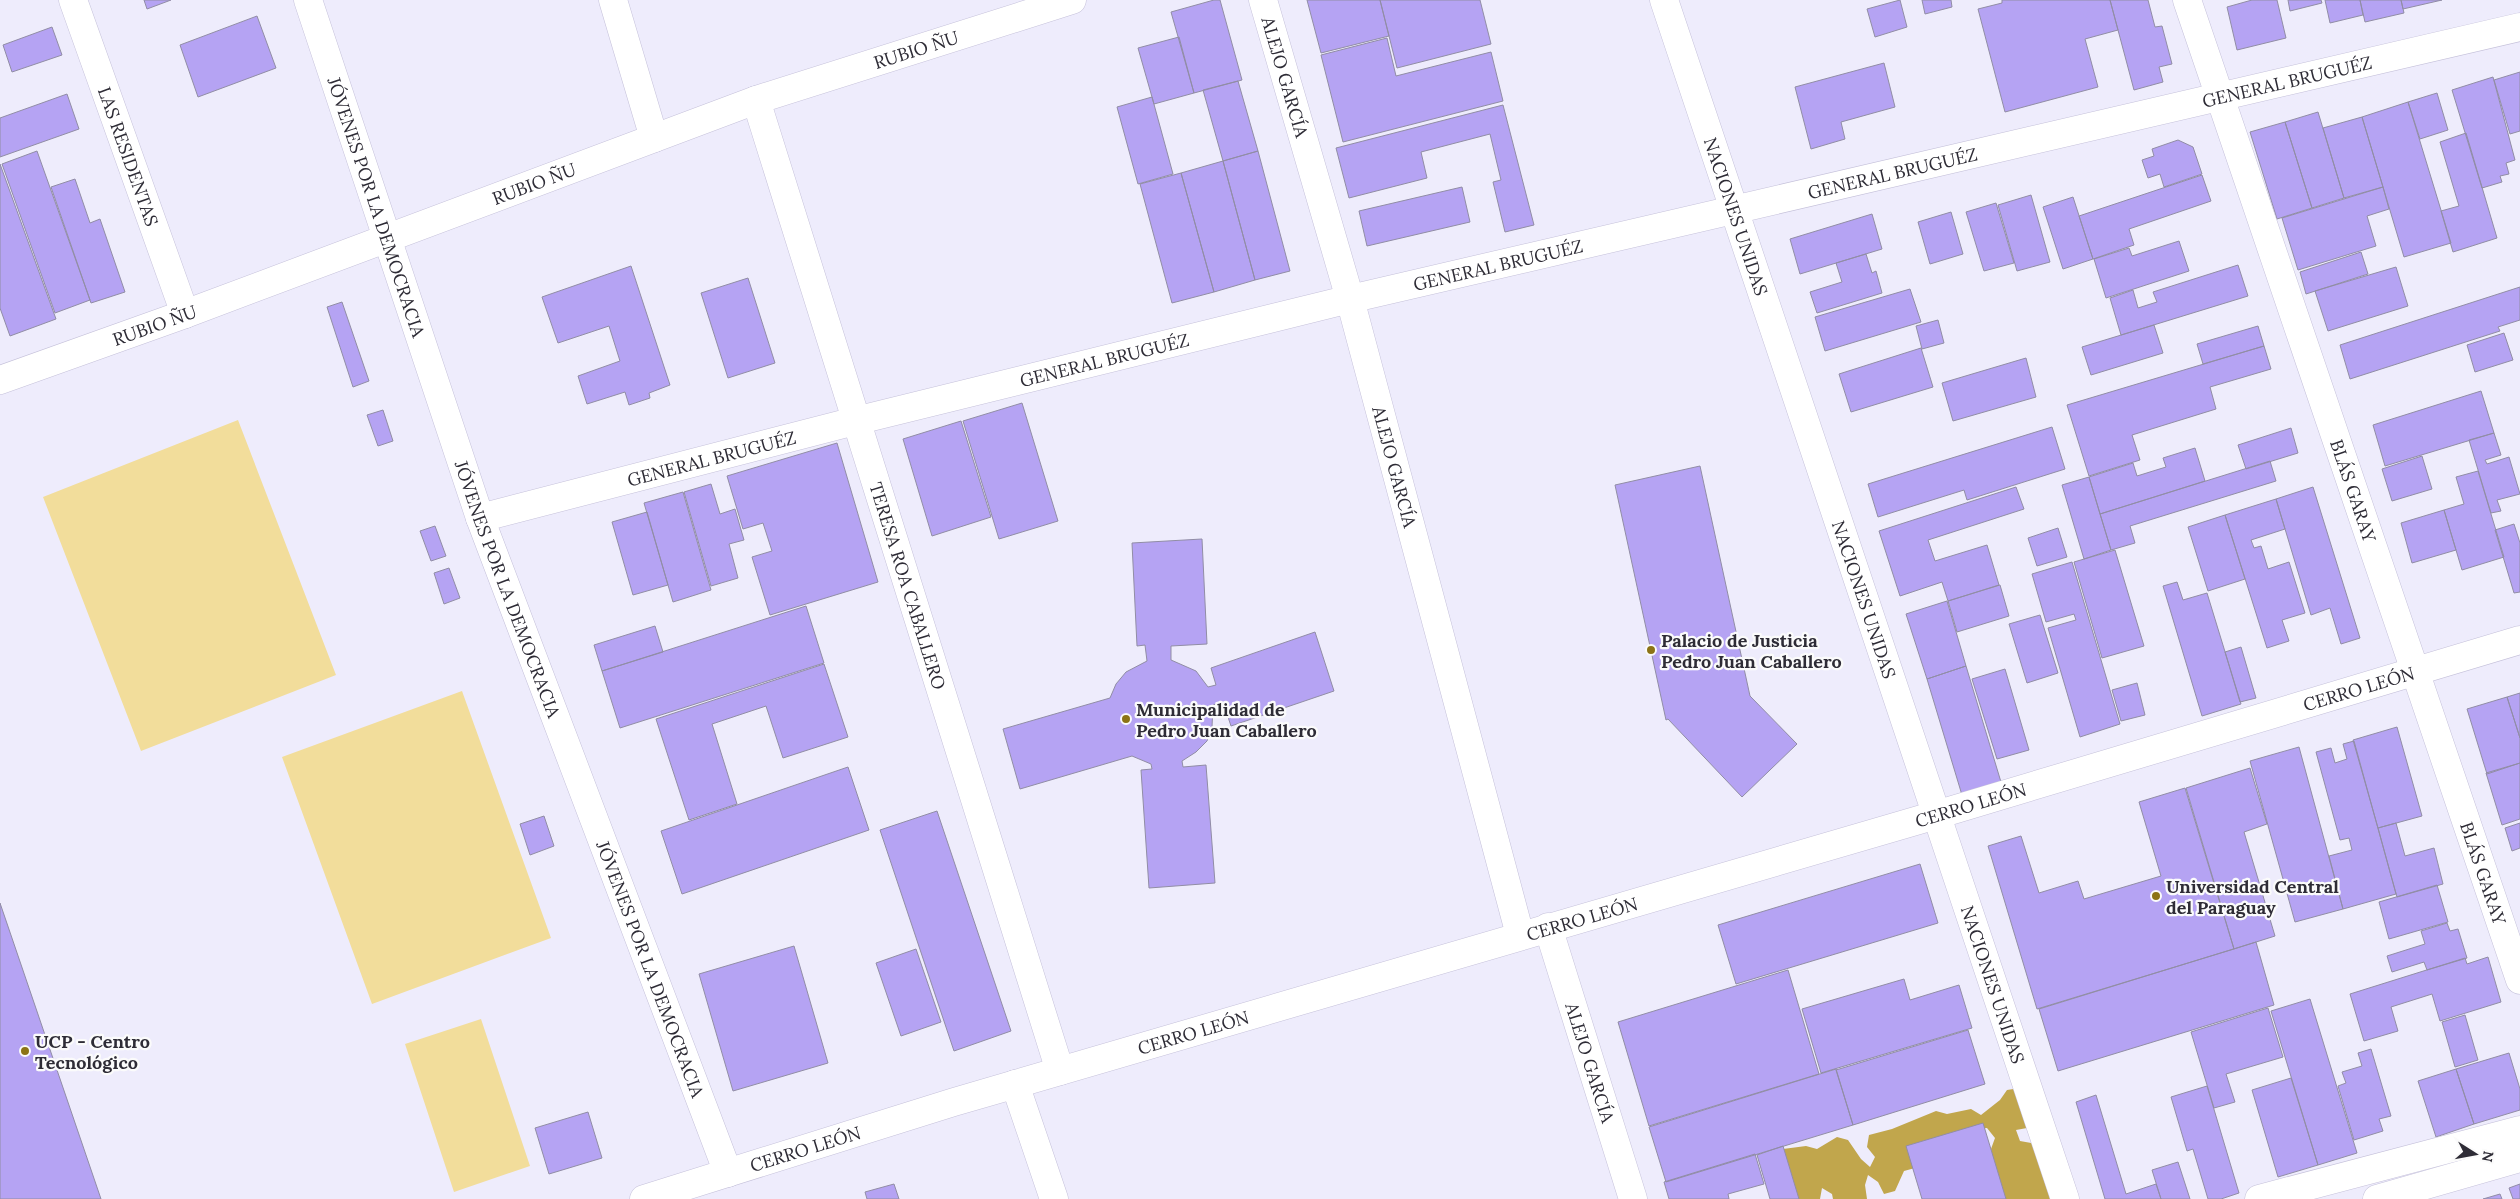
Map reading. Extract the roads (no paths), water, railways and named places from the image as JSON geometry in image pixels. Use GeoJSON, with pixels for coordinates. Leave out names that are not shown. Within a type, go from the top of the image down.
{"type":"FeatureCollection","features":[{"type":"Feature","properties":{"kind":"street","name":"LAS RESIDENTAS"},"geometry":{"type":"LineString","coordinates":[[73,0],[185,314]]}},
{"type":"Feature","properties":{"kind":"street","name":"JÓVENES POR LA DEMOCRACIA"},"geometry":{"type":"LineString","coordinates":[[308,0],[480,518],[728,1173]]}},
{"type":"Feature","properties":{"kind":"street"},"geometry":{"type":"LineString","coordinates":[[613,0],[654,138]]}},
{"type":"Feature","properties":{"kind":"street","name":"RUBIO ÑU"},"geometry":{"type":"LineString","coordinates":[[0,380],[185,314],[756,100],[1072,0]]}},
{"type":"Feature","properties":{"kind":"street","name":"ALEJO GARCÍA"},"geometry":{"type":"LineString","coordinates":[[1264,0],[1350,299],[1520,935]]}},
{"type":"Feature","properties":{"kind":"street","name":"NACIONES UNIDAS"},"geometry":{"type":"LineString","coordinates":[[1664,0],[2065,1199]]}},
{"type":"Feature","properties":{"kind":"street","name":"BLÁS GARAY"},"geometry":{"type":"LineString","coordinates":[[2187,0],[2520,980]]}},
{"type":"Feature","properties":{"kind":"street","name":"GENERAL BRUGUÉZ"},"geometry":{"type":"LineString","coordinates":[[480,518],[855,421],[1350,299],[1734,211],[2218,95],[2520,26]]}},
{"type":"Feature","properties":{"kind":"street","name":"TERESA ROA CABALLERO"},"geometry":{"type":"LineString","coordinates":[[756,100],[1060,1071]]}},
{"type":"Feature","properties":{"kind":"street","name":"CERRO LEÓN"},"geometry":{"type":"LineString","coordinates":[[644,1199],[1015,1084],[1936,815],[2520,640]]}},
{"type":"Feature","properties":{"kind":"street","name":"ALEJO GARCÍA"},"geometry":{"type":"LineString","coordinates":[[1548,928],[1634,1199]]}},
{"type":"Feature","properties":{"kind":"street"},"geometry":{"type":"LineString","coordinates":[[1015,1084],[1054,1199]]}},
{"type":"Feature","properties":{"kind":"street"},"geometry":{"type":"LineString","coordinates":[[2259,1199],[2341,1188],[2520,1130]]}},
{"type":"Feature","properties":{"kind":"street"},"geometry":{"type":"LineString","coordinates":[[2377,1199],[2520,1158]]}},
{"type":"Feature","properties":{"kind":"place","name":"Palacio de Justicia Pedro Juan Caballero"},"geometry":{"type":"Point","coordinates":[1651,650]}},
{"type":"Feature","properties":{"kind":"place","name":"Municipalidad de Pedro Juan Caballero"},"geometry":{"type":"Point","coordinates":[1126,719]}},
{"type":"Feature","properties":{"kind":"place","name":"Universidad Central del Paraguay"},"geometry":{"type":"Point","coordinates":[2156,896]}},
{"type":"Feature","properties":{"kind":"place","name":"UCP - Centro Tecnológico"},"geometry":{"type":"Point","coordinates":[25,1051]}}]}
